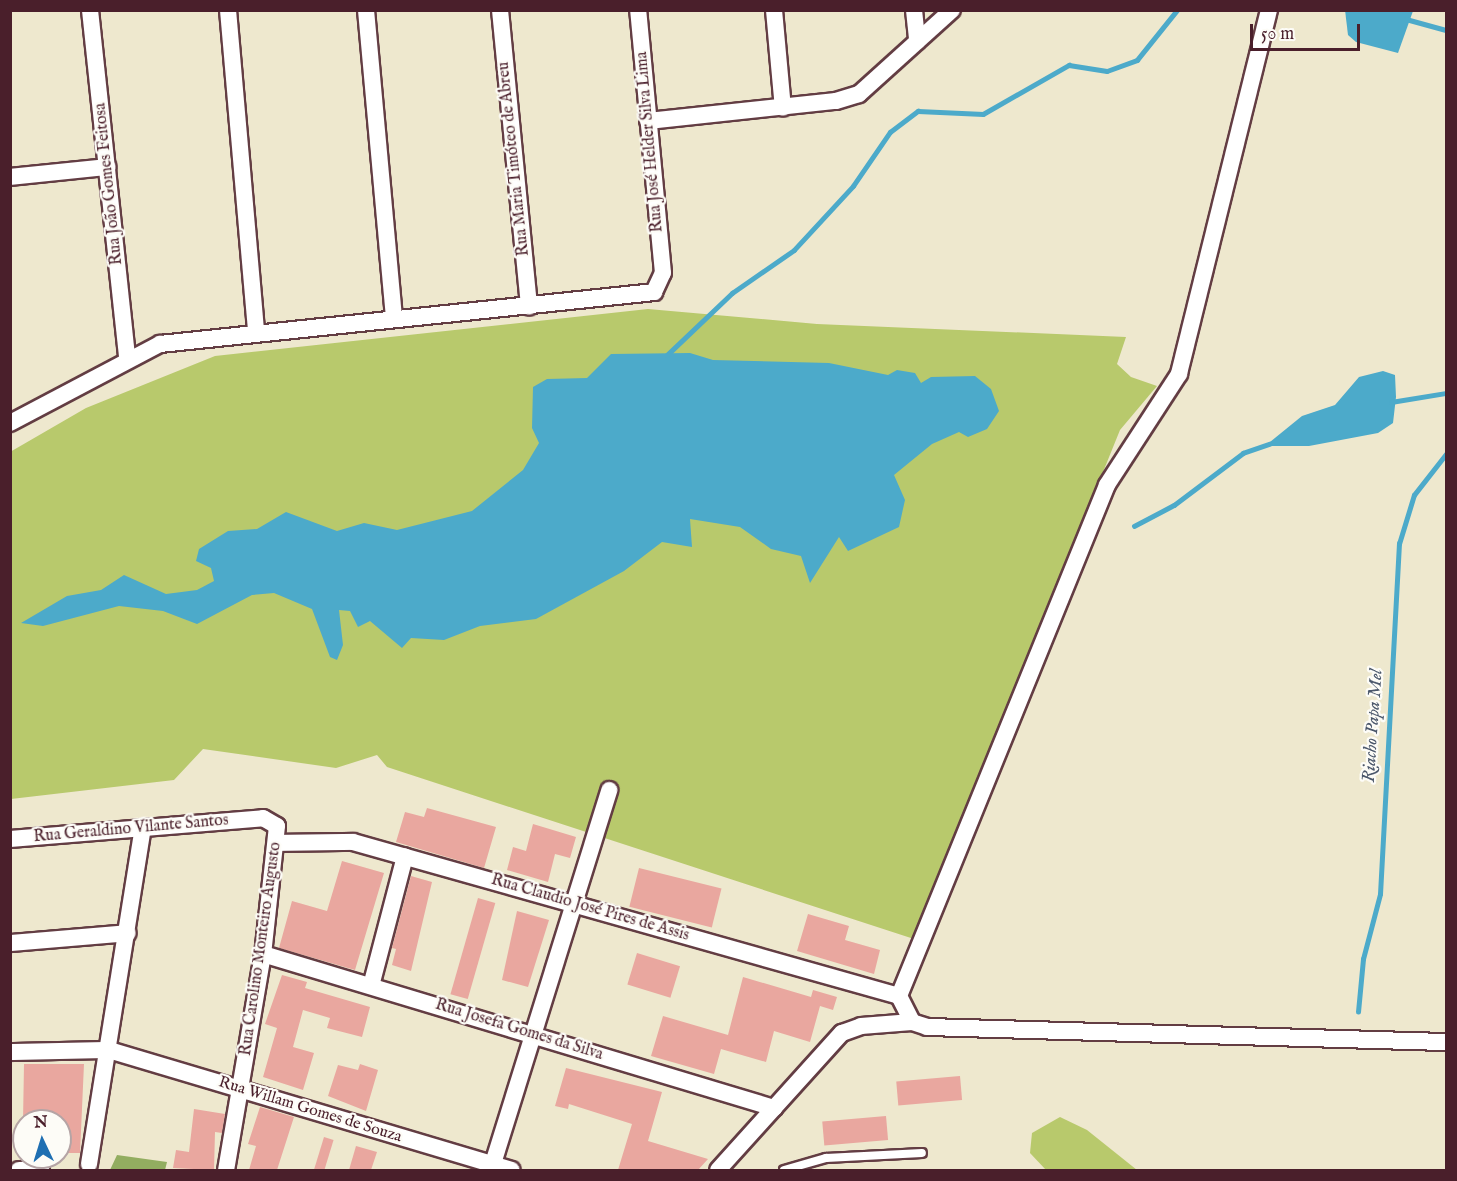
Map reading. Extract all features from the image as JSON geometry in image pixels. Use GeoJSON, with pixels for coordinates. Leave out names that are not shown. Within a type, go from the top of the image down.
{"type":"FeatureCollection","features":[{"type":"Feature","properties":{"kind":"street","name":"Rua João Gomes Feitosa"},"geometry":{"type":"LineString","coordinates":[[90,10],[127,358]]}},
{"type":"Feature","properties":{"kind":"street"},"geometry":{"type":"LineString","coordinates":[[228,10],[256,333]]}},
{"type":"Feature","properties":{"kind":"street"},"geometry":{"type":"LineString","coordinates":[[366,10],[394,319]]}},
{"type":"Feature","properties":{"kind":"street","name":"Rua Maria Timóteo de Abreu"},"geometry":{"type":"LineString","coordinates":[[500,10],[529,306]]}},
{"type":"Feature","properties":{"kind":"street","name":"Rua José Helder Silva Lima"},"geometry":{"type":"LineString","coordinates":[[529,306],[642,295],[660,285],[663,273],[638,10]]}},
{"type":"Feature","properties":{"kind":"street"},"geometry":{"type":"LineString","coordinates":[[774,10],[783,108]]}},
{"type":"Feature","properties":{"kind":"street"},"geometry":{"type":"LineString","coordinates":[[914,10],[917,41]]}},
{"type":"Feature","properties":{"kind":"street"},"geometry":{"type":"LineString","coordinates":[[648,121],[783,108],[859,94],[952,10]]}},
{"type":"Feature","properties":{"kind":"street"},"geometry":{"type":"LineString","coordinates":[[912,1022],[899,996],[1107,485],[1179,374],[1269,10]]}},
{"type":"Feature","properties":{"kind":"street"},"geometry":{"type":"LineString","coordinates":[[10,177],[107,168]]}},
{"type":"Feature","properties":{"kind":"street"},"geometry":{"type":"LineString","coordinates":[[10,423],[127,358],[160,344],[529,306]]}},
{"type":"Feature","properties":{"kind":"street"},"geometry":{"type":"LineString","coordinates":[[491,1168],[536,1034],[573,903],[609,790]]}},
{"type":"Feature","properties":{"kind":"street","name":"Rua Geraldino Vilante Santos"},"geometry":{"type":"LineString","coordinates":[[10,839],[251,819]]}},
{"type":"Feature","properties":{"kind":"street","name":"Rua Carolino Monteiro Augusto"},"geometry":{"type":"LineString","coordinates":[[226,1170],[263,954],[279,843],[271,820],[251,819]]}},
{"type":"Feature","properties":{"kind":"street"},"geometry":{"type":"LineString","coordinates":[[89,1164],[128,933],[142,828]]}},
{"type":"Feature","properties":{"kind":"street","name":"Rua Claudio José Pires de Assis"},"geometry":{"type":"LineString","coordinates":[[279,843],[337,839],[405,856],[899,996]]}},
{"type":"Feature","properties":{"kind":"street"},"geometry":{"type":"LineString","coordinates":[[371,986],[405,856]]}},
{"type":"Feature","properties":{"kind":"street"},"geometry":{"type":"LineString","coordinates":[[10,943],[128,933]]}},
{"type":"Feature","properties":{"kind":"street","name":"Rua Josefa Gomes da Silva"},"geometry":{"type":"LineString","coordinates":[[263,954],[536,1034],[774,1108]]}},
{"type":"Feature","properties":{"kind":"street"},"geometry":{"type":"LineString","coordinates":[[718,1170],[842,1033],[861,1026],[912,1022],[939,1028],[1446,1042]]}},
{"type":"Feature","properties":{"kind":"street","name":"Rua Willam Gomes de Souza"},"geometry":{"type":"LineString","coordinates":[[10,1052],[109,1050],[491,1168],[511,1170]]}},
{"type":"Feature","properties":{"kind":"street"},"geometry":{"type":"LineString","coordinates":[[19,1170],[41,1169]]}},
{"type":"Feature","properties":{"kind":"lane"},"geometry":{"type":"LineString","coordinates":[[784,1170],[826,1158],[922,1153]]}},
{"type":"Feature","properties":{"kind":"green space"},"geometry":{"type":"Polygon","coordinates":[[[648,309],[817,324],[1126,337],[1117,364],[1131,377],[1157,386],[1120,430],[914,939],[387,767],[377,755],[336,768],[203,749],[174,780],[11,799],[10,452],[86,408],[215,356],[648,309]]]}},
{"type":"Feature","properties":{"kind":"green space"},"geometry":{"type":"Polygon","coordinates":[[[1060,1117],[1087,1130],[1137,1170],[1046,1170],[1030,1153],[1032,1133],[1060,1117]]]}},
{"type":"Feature","properties":{"kind":"green space"},"geometry":{"type":"Polygon","coordinates":[[[117,1155],[167,1162],[165,1170],[110,1170],[117,1155]]]}},
{"type":"Feature","properties":{"kind":"water"},"geometry":{"type":"Polygon","coordinates":[[[1345,10],[1413,10],[1398,53],[1356,42],[1348,35],[1345,10]]]}},
{"type":"Feature","properties":{"kind":"water"},"geometry":{"type":"Polygon","coordinates":[[[690,353],[713,360],[829,363],[888,375],[897,370],[915,373],[921,383],[931,377],[975,376],[991,389],[999,411],[987,429],[968,437],[959,432],[932,444],[894,475],[905,500],[899,527],[848,551],[839,537],[810,583],[801,556],[771,549],[740,527],[690,519],[692,547],[662,542],[624,571],[536,619],[480,626],[444,640],[411,638],[402,648],[370,621],[358,627],[350,611],[339,610],[343,645],[337,660],[330,657],[312,609],[274,593],[252,595],[197,624],[163,611],[119,606],[43,626],[21,623],[67,596],[101,590],[124,575],[166,594],[197,590],[214,581],[211,568],[196,561],[199,549],[228,531],[257,529],[286,512],[337,531],[364,523],[397,530],[472,511],[523,470],[539,443],[532,428],[533,387],[547,379],[587,378],[611,354],[690,353]]]}},
{"type":"Feature","properties":{"kind":"water"},"geometry":{"type":"Polygon","coordinates":[[[1383,371],[1395,375],[1396,397],[1393,423],[1378,433],[1309,446],[1265,446],[1302,416],[1335,405],[1359,377],[1383,371]]]}},
{"type":"Feature","properties":{"kind":"building"},"geometry":{"type":"Polygon","coordinates":[[[427,808],[496,827],[484,868],[396,842],[405,812],[424,817],[427,808]]]}},
{"type":"Feature","properties":{"kind":"building"},"geometry":{"type":"Polygon","coordinates":[[[533,824],[576,837],[570,858],[555,854],[548,882],[507,870],[513,847],[526,851],[533,824]]]}},
{"type":"Feature","properties":{"kind":"building"},"geometry":{"type":"Polygon","coordinates":[[[342,861],[384,873],[355,970],[279,948],[292,901],[327,911],[342,861]]]}},
{"type":"Feature","properties":{"kind":"building"},"geometry":{"type":"Polygon","coordinates":[[[639,868],[721,889],[712,927],[629,907],[639,868]]]}},
{"type":"Feature","properties":{"kind":"building"},"geometry":{"type":"Polygon","coordinates":[[[411,876],[432,882],[411,971],[392,965],[396,949],[392,948],[411,876]]]}},
{"type":"Feature","properties":{"kind":"building"},"geometry":{"type":"Polygon","coordinates":[[[478,898],[495,903],[468,999],[450,994],[478,898]]]}},
{"type":"Feature","properties":{"kind":"building"},"geometry":{"type":"Polygon","coordinates":[[[517,911],[549,920],[528,987],[502,980],[517,911]]]}},
{"type":"Feature","properties":{"kind":"building"},"geometry":{"type":"Polygon","coordinates":[[[808,914],[849,926],[845,940],[880,950],[874,974],[797,951],[808,914]]]}},
{"type":"Feature","properties":{"kind":"building"},"geometry":{"type":"Polygon","coordinates":[[[637,953],[680,966],[670,998],[627,985],[637,953]]]}},
{"type":"Feature","properties":{"kind":"building"},"geometry":{"type":"Polygon","coordinates":[[[282,975],[307,982],[305,988],[370,1007],[362,1037],[327,1028],[330,1018],[303,1010],[293,1047],[314,1053],[303,1090],[263,1077],[277,1028],[265,1024],[282,975]]]}},
{"type":"Feature","properties":{"kind":"building"},"geometry":{"type":"Polygon","coordinates":[[[743,977],[811,997],[813,990],[837,997],[833,1010],[820,1006],[810,1042],[774,1031],[766,1062],[721,1049],[714,1074],[651,1056],[663,1016],[728,1035],[743,977]]]}},
{"type":"Feature","properties":{"kind":"building"},"geometry":{"type":"Polygon","coordinates":[[[24,1064],[84,1064],[80,1153],[72,1153],[72,1109],[23,1109],[24,1064]]]}},
{"type":"Feature","properties":{"kind":"building"},"geometry":{"type":"Polygon","coordinates":[[[360,1064],[378,1070],[366,1111],[328,1096],[338,1065],[358,1070],[360,1064]]]}},
{"type":"Feature","properties":{"kind":"building"},"geometry":{"type":"Polygon","coordinates":[[[566,1068],[662,1092],[648,1141],[708,1159],[698,1170],[618,1170],[632,1124],[569,1104],[568,1109],[555,1106],[566,1068]]]}},
{"type":"Feature","properties":{"kind":"building"},"geometry":{"type":"Polygon","coordinates":[[[960,1076],[962,1100],[898,1105],[896,1082],[960,1076]]]}},
{"type":"Feature","properties":{"kind":"building"},"geometry":{"type":"Polygon","coordinates":[[[260,1107],[294,1117],[277,1170],[249,1170],[256,1146],[248,1144],[260,1107]]]}},
{"type":"Feature","properties":{"kind":"building"},"geometry":{"type":"Polygon","coordinates":[[[194,1109],[225,1114],[222,1133],[215,1132],[214,1170],[173,1168],[176,1150],[189,1152],[194,1109]]]}},
{"type":"Feature","properties":{"kind":"building"},"geometry":{"type":"Polygon","coordinates":[[[886,1116],[888,1140],[824,1145],[822,1122],[886,1116]]]}},
{"type":"Feature","properties":{"kind":"building"},"geometry":{"type":"Polygon","coordinates":[[[324,1137],[334,1140],[324,1170],[314,1170],[324,1137]]]}},
{"type":"Feature","properties":{"kind":"building"},"geometry":{"type":"Polygon","coordinates":[[[356,1146],[377,1152],[371,1170],[349,1170],[356,1146]]]}},
{"type":"Feature","properties":{"kind":"waterway"},"geometry":{"type":"LineString","coordinates":[[667,355],[732,293],[794,250],[853,186],[890,132],[918,111],[983,114],[1069,65],[1107,71],[1137,60],[1177,10]]}},
{"type":"Feature","properties":{"kind":"waterway"},"geometry":{"type":"LineString","coordinates":[[1406,19],[1446,30]]}},
{"type":"Feature","properties":{"kind":"waterway"},"geometry":{"type":"LineString","coordinates":[[1391,402],[1446,393]]}},
{"type":"Feature","properties":{"kind":"waterway"},"geometry":{"type":"LineString","coordinates":[[1134,526],[1174,505],[1243,453],[1269,444]]}},
{"type":"Feature","properties":{"kind":"waterway","name":"Riacho Papa Mel"},"geometry":{"type":"LineString","coordinates":[[1358,1012],[1363,959],[1380,894],[1399,544],[1414,495],[1446,454]]}}]}
